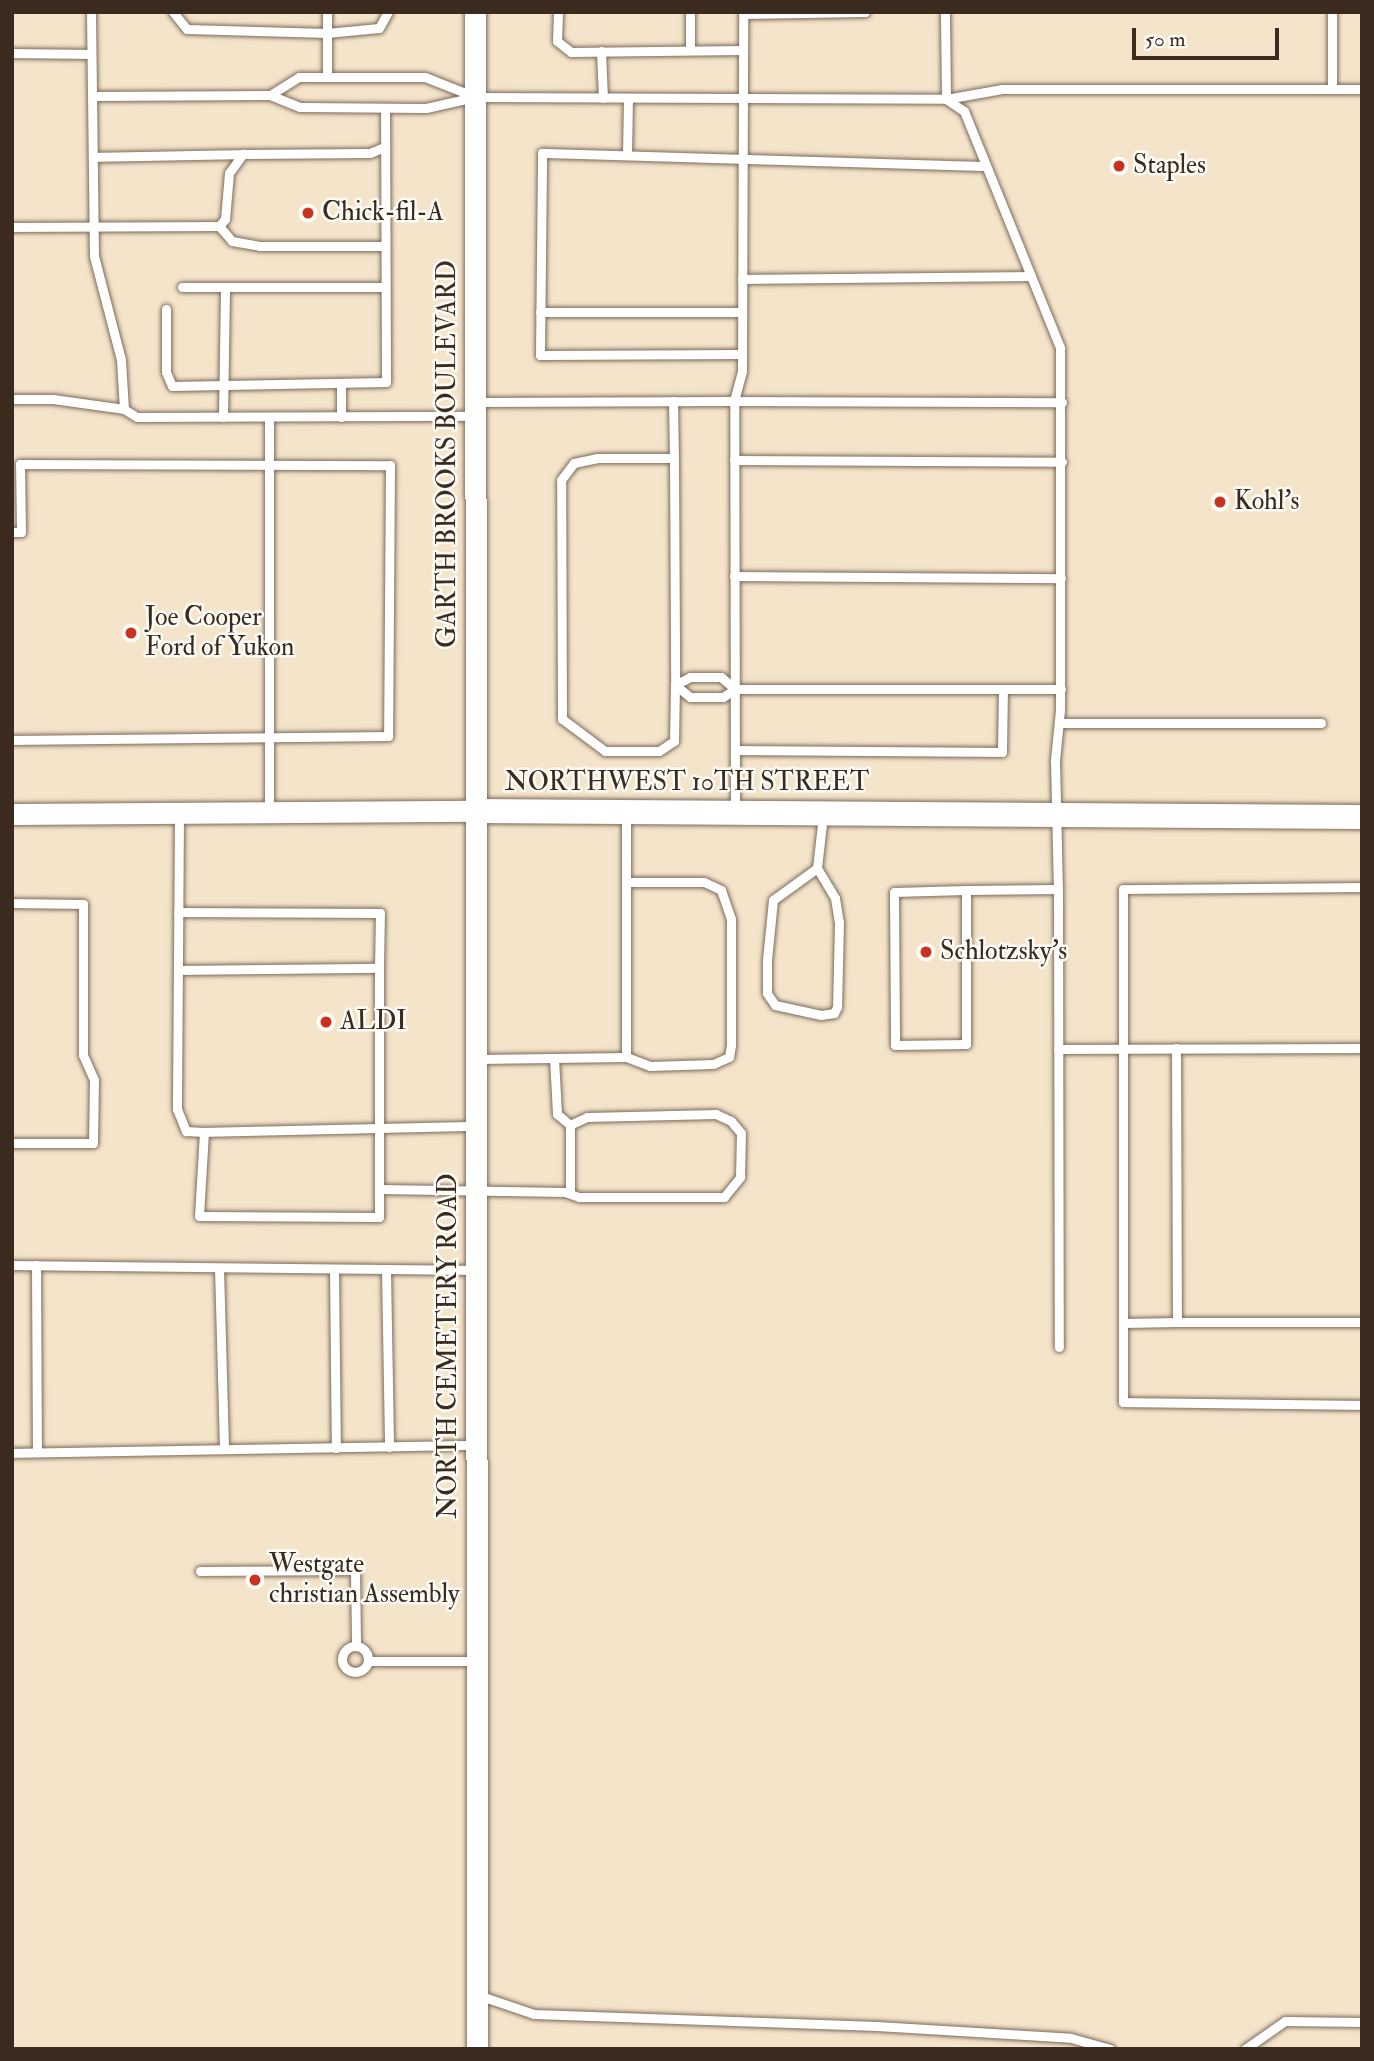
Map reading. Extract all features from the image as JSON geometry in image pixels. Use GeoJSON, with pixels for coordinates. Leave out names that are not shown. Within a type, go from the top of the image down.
{"type":"FeatureCollection","features":[{"type":"Feature","properties":{"kind":"main road","name":"NORTHWEST 10TH STREET"},"geometry":{"type":"LineString","coordinates":[[477,811],[1362,817]]}},
{"type":"Feature","properties":{"kind":"street","name":"GARTH BROOKS BOULEVARD"},"geometry":{"type":"LineString","coordinates":[[475,12],[477,811]]}},
{"type":"Feature","properties":{"kind":"street","name":"NORTHWEST 10TH STREET"},"geometry":{"type":"LineString","coordinates":[[12,814],[477,811]]}},
{"type":"Feature","properties":{"kind":"street","name":"NORTH CEMETERY ROAD"},"geometry":{"type":"LineString","coordinates":[[477,811],[477,2049]]}},
{"type":"Feature","properties":{"kind":"lane"},"geometry":{"type":"LineString","coordinates":[[91,12],[94,256],[121,360],[124,410]]}},
{"type":"Feature","properties":{"kind":"lane"},"geometry":{"type":"LineString","coordinates":[[173,12],[187,29],[327,33],[379,28],[388,12]]}},
{"type":"Feature","properties":{"kind":"lane"},"geometry":{"type":"LineString","coordinates":[[327,12],[327,76]]}},
{"type":"Feature","properties":{"kind":"lane"},"geometry":{"type":"LineString","coordinates":[[558,12],[557,41],[571,52],[743,50]]}},
{"type":"Feature","properties":{"kind":"lane"},"geometry":{"type":"LineString","coordinates":[[690,12],[690,50]]}},
{"type":"Feature","properties":{"kind":"lane"},"geometry":{"type":"LineString","coordinates":[[735,813],[734,401],[742,354],[743,13],[865,12]]}},
{"type":"Feature","properties":{"kind":"lane"},"geometry":{"type":"LineString","coordinates":[[945,12],[946,99]]}},
{"type":"Feature","properties":{"kind":"lane"},"geometry":{"type":"LineString","coordinates":[[1332,12],[1332,89]]}},
{"type":"Feature","properties":{"kind":"lane"},"geometry":{"type":"LineString","coordinates":[[601,51],[603,98]]}},
{"type":"Feature","properties":{"kind":"lane"},"geometry":{"type":"LineString","coordinates":[[12,54],[91,54]]}},
{"type":"Feature","properties":{"kind":"lane"},"geometry":{"type":"LineString","coordinates":[[270,95],[299,76],[425,76],[475,97]]}},
{"type":"Feature","properties":{"kind":"lane"},"geometry":{"type":"LineString","coordinates":[[92,96],[270,95],[300,107],[426,108],[475,97],[946,99],[1002,89],[1362,89]]}},
{"type":"Feature","properties":{"kind":"lane"},"geometry":{"type":"LineString","coordinates":[[627,155],[628,98]]}},
{"type":"Feature","properties":{"kind":"lane"},"geometry":{"type":"LineString","coordinates":[[946,99],[964,111],[1060,348],[1061,690],[1057,815],[1059,1347]]}},
{"type":"Feature","properties":{"kind":"lane"},"geometry":{"type":"LineString","coordinates":[[166,309],[166,372],[172,386],[341,386],[386,382],[386,108]]}},
{"type":"Feature","properties":{"kind":"lane"},"geometry":{"type":"LineString","coordinates":[[93,158],[370,153],[384,147]]}},
{"type":"Feature","properties":{"kind":"lane"},"geometry":{"type":"LineString","coordinates":[[742,354],[540,355],[542,153],[986,166]]}},
{"type":"Feature","properties":{"kind":"lane"},"geometry":{"type":"LineString","coordinates":[[219,226],[225,219],[229,173],[243,154]]}},
{"type":"Feature","properties":{"kind":"lane"},"geometry":{"type":"LineString","coordinates":[[12,227],[219,226],[232,241],[260,246],[384,246]]}},
{"type":"Feature","properties":{"kind":"lane"},"geometry":{"type":"LineString","coordinates":[[742,279],[1031,276]]}},
{"type":"Feature","properties":{"kind":"lane"},"geometry":{"type":"LineString","coordinates":[[182,287],[385,287]]}},
{"type":"Feature","properties":{"kind":"lane"},"geometry":{"type":"LineString","coordinates":[[223,417],[225,288]]}},
{"type":"Feature","properties":{"kind":"lane"},"geometry":{"type":"LineString","coordinates":[[540,312],[742,312]]}},
{"type":"Feature","properties":{"kind":"lane"},"geometry":{"type":"LineString","coordinates":[[341,386],[341,417]]}},
{"type":"Feature","properties":{"kind":"lane"},"geometry":{"type":"LineString","coordinates":[[12,399],[53,399],[124,410],[137,417],[341,417],[673,401],[1062,402]]}},
{"type":"Feature","properties":{"kind":"lane"},"geometry":{"type":"LineString","coordinates":[[673,401],[674,458],[675,685],[674,741],[659,751],[605,751],[562,719],[561,480],[575,463],[597,458],[674,458]]}},
{"type":"Feature","properties":{"kind":"lane"},"geometry":{"type":"LineString","coordinates":[[269,417],[269,812]]}},
{"type":"Feature","properties":{"kind":"lane"},"geometry":{"type":"LineString","coordinates":[[734,460],[1062,462]]}},
{"type":"Feature","properties":{"kind":"lane"},"geometry":{"type":"LineString","coordinates":[[12,532],[21,532],[20,464],[390,465],[388,736],[269,735],[12,740]]}},
{"type":"Feature","properties":{"kind":"lane"},"geometry":{"type":"LineString","coordinates":[[734,576],[1061,578]]}},
{"type":"Feature","properties":{"kind":"lane"},"geometry":{"type":"LineString","coordinates":[[675,685],[690,677],[721,677],[735,689]]}},
{"type":"Feature","properties":{"kind":"lane"},"geometry":{"type":"LineString","coordinates":[[675,685],[690,697],[723,697],[735,689],[1061,690]]}},
{"type":"Feature","properties":{"kind":"lane"},"geometry":{"type":"LineString","coordinates":[[735,750],[1002,752],[1003,690]]}},
{"type":"Feature","properties":{"kind":"lane"},"geometry":{"type":"LineString","coordinates":[[1059,723],[1321,723]]}},
{"type":"Feature","properties":{"kind":"lane"},"geometry":{"type":"LineString","coordinates":[[626,812],[626,1057]]}},
{"type":"Feature","properties":{"kind":"lane"},"geometry":{"type":"LineString","coordinates":[[179,813],[177,1108],[186,1131],[381,1130],[477,1126]]}},
{"type":"Feature","properties":{"kind":"lane"},"geometry":{"type":"LineString","coordinates":[[817,868],[773,900],[768,911],[766,983],[775,1005],[821,1016],[834,1013],[837,1007],[840,935],[837,904],[817,868],[824,813]]}},
{"type":"Feature","properties":{"kind":"lane"},"geometry":{"type":"LineString","coordinates":[[477,1059],[626,1057],[650,1066],[718,1063],[731,1052],[731,919],[721,890],[705,882],[626,882]]}},
{"type":"Feature","properties":{"kind":"lane"},"geometry":{"type":"LineString","coordinates":[[1362,887],[1123,888],[1123,1402],[1362,1405]]}},
{"type":"Feature","properties":{"kind":"lane"},"geometry":{"type":"LineString","coordinates":[[966,891],[966,1044],[895,1045],[894,892],[1058,888]]}},
{"type":"Feature","properties":{"kind":"lane"},"geometry":{"type":"LineString","coordinates":[[12,903],[83,904],[83,1055],[94,1080],[93,1143],[12,1143]]}},
{"type":"Feature","properties":{"kind":"lane"},"geometry":{"type":"LineString","coordinates":[[178,912],[380,913],[379,1217],[199,1216],[204,1132]]}},
{"type":"Feature","properties":{"kind":"lane"},"geometry":{"type":"LineString","coordinates":[[178,970],[379,968]]}},
{"type":"Feature","properties":{"kind":"lane"},"geometry":{"type":"LineString","coordinates":[[1176,1048],[1177,1322]]}},
{"type":"Feature","properties":{"kind":"lane"},"geometry":{"type":"LineString","coordinates":[[1058,1049],[1362,1048]]}},
{"type":"Feature","properties":{"kind":"lane"},"geometry":{"type":"LineString","coordinates":[[554,1058],[557,1114],[570,1125],[570,1193]]}},
{"type":"Feature","properties":{"kind":"lane"},"geometry":{"type":"LineString","coordinates":[[379,1189],[570,1193],[579,1197],[724,1197],[740,1177],[741,1133],[732,1121],[716,1114],[598,1114],[570,1125]]}},
{"type":"Feature","properties":{"kind":"lane"},"geometry":{"type":"LineString","coordinates":[[12,1265],[477,1270]]}},
{"type":"Feature","properties":{"kind":"lane"},"geometry":{"type":"LineString","coordinates":[[36,1265],[37,1452]]}},
{"type":"Feature","properties":{"kind":"lane"},"geometry":{"type":"LineString","coordinates":[[219,1268],[224,1449]]}},
{"type":"Feature","properties":{"kind":"lane"},"geometry":{"type":"LineString","coordinates":[[334,1269],[336,1448]]}},
{"type":"Feature","properties":{"kind":"lane"},"geometry":{"type":"LineString","coordinates":[[386,1270],[389,1447]]}},
{"type":"Feature","properties":{"kind":"lane"},"geometry":{"type":"LineString","coordinates":[[1123,1323],[1362,1322]]}},
{"type":"Feature","properties":{"kind":"lane"},"geometry":{"type":"LineString","coordinates":[[12,1453],[477,1445]]}},
{"type":"Feature","properties":{"kind":"lane"},"geometry":{"type":"LineString","coordinates":[[200,1571],[355,1570],[356,1645]]}},
{"type":"Feature","properties":{"kind":"lane"},"geometry":{"type":"LineString","coordinates":[[356,1645],[367,1652],[368,1661],[361,1671],[345,1667],[342,1655],[356,1645]]}},
{"type":"Feature","properties":{"kind":"lane"},"geometry":{"type":"LineString","coordinates":[[368,1661],[477,1661]]}},
{"type":"Feature","properties":{"kind":"lane"},"geometry":{"type":"LineString","coordinates":[[477,1995],[534,2014],[877,2026],[1071,2038],[1110,2049]]}},
{"type":"Feature","properties":{"kind":"lane"},"geometry":{"type":"LineString","coordinates":[[1245,2049],[1285,2021],[1362,2022]]}},
{"type":"Feature","properties":{"kind":"place","name":"Staples"},"geometry":{"type":"Point","coordinates":[1119,166]}},
{"type":"Feature","properties":{"kind":"place","name":"Chick-fil-A"},"geometry":{"type":"Point","coordinates":[308,213]}},
{"type":"Feature","properties":{"kind":"place","name":"Kohl's"},"geometry":{"type":"Point","coordinates":[1220,502]}},
{"type":"Feature","properties":{"kind":"place","name":"Joe Cooper Ford of Yukon"},"geometry":{"type":"Point","coordinates":[131,633]}},
{"type":"Feature","properties":{"kind":"place","name":"Schlotzsky's"},"geometry":{"type":"Point","coordinates":[926,952]}},
{"type":"Feature","properties":{"kind":"place","name":"ALDI"},"geometry":{"type":"Point","coordinates":[326,1022]}},
{"type":"Feature","properties":{"kind":"place","name":"Westgate christian Assembly"},"geometry":{"type":"Point","coordinates":[255,1580]}}]}
